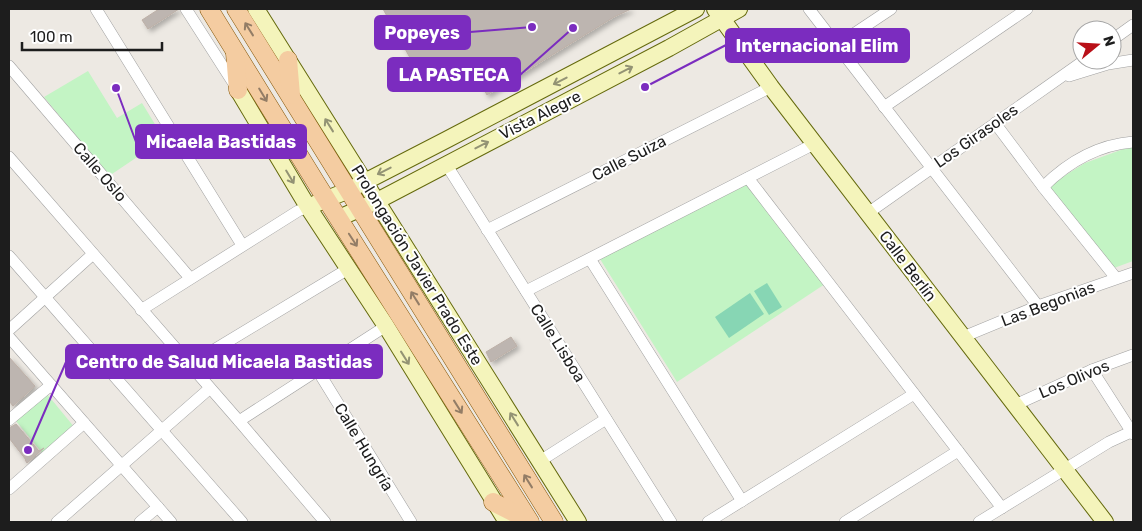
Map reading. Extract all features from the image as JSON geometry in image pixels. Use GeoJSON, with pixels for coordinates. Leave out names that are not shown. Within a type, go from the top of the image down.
{"type":"FeatureCollection","features":[{"type":"Feature","properties":{"kind":"main road"},"geometry":{"type":"LineString","coordinates":[[209,9],[300,157],[530,521]]}},
{"type":"Feature","properties":{"kind":"main road","name":"Prolongación Javier Prado Este"},"geometry":{"type":"LineString","coordinates":[[236,9],[554,522]]}},
{"type":"Feature","properties":{"kind":"main road"},"geometry":{"type":"LineString","coordinates":[[235,50],[238,90]]}},
{"type":"Feature","properties":{"kind":"main road"},"geometry":{"type":"LineString","coordinates":[[288,60],[292,98]]}},
{"type":"Feature","properties":{"kind":"main road"},"geometry":{"type":"LineString","coordinates":[[300,157],[318,166],[324,164],[328,156]]}},
{"type":"Feature","properties":{"kind":"main road"},"geometry":{"type":"LineString","coordinates":[[493,502],[530,521]]}},
{"type":"Feature","properties":{"kind":"street"},"geometry":{"type":"LineString","coordinates":[[96,9],[242,245]]}},
{"type":"Feature","properties":{"kind":"street"},"geometry":{"type":"LineString","coordinates":[[186,9],[238,90],[308,207],[386,326],[507,522]]}},
{"type":"Feature","properties":{"kind":"street","name":"Prolongación Javier Prado Este"},"geometry":{"type":"LineString","coordinates":[[256,9],[578,522]]}},
{"type":"Feature","properties":{"kind":"street","name":"Vista Alegre"},"geometry":{"type":"LineString","coordinates":[[308,207],[349,190],[414,157],[696,9]]}},
{"type":"Feature","properties":{"kind":"street","name":"Vista Alegre"},"geometry":{"type":"LineString","coordinates":[[339,218],[377,201],[669,48],[718,14],[739,9]]}},
{"type":"Feature","properties":{"kind":"street"},"geometry":{"type":"LineString","coordinates":[[809,9],[1038,306]]}},
{"type":"Feature","properties":{"kind":"street"},"geometry":{"type":"LineString","coordinates":[[837,45],[891,9]]}},
{"type":"Feature","properties":{"kind":"street"},"geometry":{"type":"LineString","coordinates":[[884,107],[1028,9]]}},
{"type":"Feature","properties":{"kind":"street","name":"Calle Berlín"},"geometry":{"type":"LineString","coordinates":[[718,14],[814,144],[1105,522]]}},
{"type":"Feature","properties":{"kind":"street"},"geometry":{"type":"LineString","coordinates":[[1122,33],[1133,25]]}},
{"type":"Feature","properties":{"kind":"street"},"geometry":{"type":"LineString","coordinates":[[654,32],[667,34],[670,38],[669,48]]}},
{"type":"Feature","properties":{"kind":"street"},"geometry":{"type":"LineString","coordinates":[[1052,84],[1094,67],[1133,60]]}},
{"type":"Feature","properties":{"kind":"street","name":"Calle Oslo"},"geometry":{"type":"LineString","coordinates":[[9,66],[190,278]]}},
{"type":"Feature","properties":{"kind":"street","name":"Los Girasoles"},"geometry":{"type":"LineString","coordinates":[[868,213],[1072,69]]}},
{"type":"Feature","properties":{"kind":"street","name":"Calle Suiza"},"geometry":{"type":"LineString","coordinates":[[487,230],[771,87]]}},
{"type":"Feature","properties":{"kind":"street"},"geometry":{"type":"LineString","coordinates":[[995,123],[1043,187],[1116,278]]}},
{"type":"Feature","properties":{"kind":"street"},"geometry":{"type":"LineString","coordinates":[[446,140],[451,161]]}},
{"type":"Feature","properties":{"kind":"street"},"geometry":{"type":"LineString","coordinates":[[1043,187],[1081,157],[1103,148],[1133,142]]}},
{"type":"Feature","properties":{"kind":"street"},"geometry":{"type":"LineString","coordinates":[[526,292],[814,144]]}},
{"type":"Feature","properties":{"kind":"street"},"geometry":{"type":"LineString","coordinates":[[9,157],[209,389],[239,421],[320,521]]}},
{"type":"Feature","properties":{"kind":"street"},"geometry":{"type":"LineString","coordinates":[[414,157],[410,165],[411,171],[416,175],[422,176]]}},
{"type":"Feature","properties":{"kind":"street","name":"Calle Lisboa"},"geometry":{"type":"LineString","coordinates":[[451,161],[487,230],[671,522]]}},
{"type":"Feature","properties":{"kind":"street"},"geometry":{"type":"LineString","coordinates":[[748,178],[1002,508]]}},
{"type":"Feature","properties":{"kind":"street"},"geometry":{"type":"LineString","coordinates":[[141,310],[242,245],[298,211],[308,207]]}},
{"type":"Feature","properties":{"kind":"street"},"geometry":{"type":"LineString","coordinates":[[9,330],[93,254]]}},
{"type":"Feature","properties":{"kind":"street"},"geometry":{"type":"LineString","coordinates":[[9,256],[242,522]]}},
{"type":"Feature","properties":{"kind":"street"},"geometry":{"type":"LineString","coordinates":[[590,258],[742,501]]}},
{"type":"Feature","properties":{"kind":"street"},"geometry":{"type":"LineString","coordinates":[[189,365],[348,269]]}},
{"type":"Feature","properties":{"kind":"street","name":"Las Begonias"},"geometry":{"type":"LineString","coordinates":[[963,337],[1038,306],[1133,273]]}},
{"type":"Feature","properties":{"kind":"street"},"geometry":{"type":"LineString","coordinates":[[239,421],[386,326]]}},
{"type":"Feature","properties":{"kind":"street"},"geometry":{"type":"LineString","coordinates":[[9,337],[171,522]]}},
{"type":"Feature","properties":{"kind":"street","name":"Los Olivos"},"geometry":{"type":"LineString","coordinates":[[1015,405],[1092,370],[1133,355]]}},
{"type":"Feature","properties":{"kind":"street"},"geometry":{"type":"LineString","coordinates":[[979,522],[1064,468],[1109,442],[1133,432],[1092,370]]}},
{"type":"Feature","properties":{"kind":"street","name":"Calle Hungría"},"geometry":{"type":"LineString","coordinates":[[318,371],[411,522]]}},
{"type":"Feature","properties":{"kind":"street"},"geometry":{"type":"LineString","coordinates":[[9,420],[51,385]]}},
{"type":"Feature","properties":{"kind":"street"},"geometry":{"type":"LineString","coordinates":[[57,522],[209,389]]}},
{"type":"Feature","properties":{"kind":"street"},"geometry":{"type":"LineString","coordinates":[[708,522],[914,394]]}},
{"type":"Feature","properties":{"kind":"street"},"geometry":{"type":"LineString","coordinates":[[540,461],[606,419]]}},
{"type":"Feature","properties":{"kind":"street"},"geometry":{"type":"LineString","coordinates":[[9,489],[84,423]]}},
{"type":"Feature","properties":{"kind":"street"},"geometry":{"type":"LineString","coordinates":[[845,522],[958,451]]}},
{"type":"Feature","properties":{"kind":"street"},"geometry":{"type":"LineString","coordinates":[[140,522],[158,507]]}},
{"type":"Feature","properties":{"kind":"green space"},"geometry":{"type":"Polygon","coordinates":[[[88,71],[117,118],[142,103],[164,139],[109,176],[44,97],[88,71]]]}},
{"type":"Feature","properties":{"kind":"green space"},"geometry":{"type":"Polygon","coordinates":[[[1133,147],[1133,261],[1114,268],[1048,186],[1085,163],[1133,147]]]}},
{"type":"Feature","properties":{"kind":"green space"},"geometry":{"type":"Polygon","coordinates":[[[747,183],[825,284],[677,382],[600,259],[747,183]]]}},
{"type":"Feature","properties":{"kind":"green space"},"geometry":{"type":"Polygon","coordinates":[[[767,283],[782,307],[769,315],[754,291],[767,283]]]}},
{"type":"Feature","properties":{"kind":"green space"},"geometry":{"type":"Polygon","coordinates":[[[750,293],[764,314],[729,338],[715,317],[750,293]]]}},
{"type":"Feature","properties":{"kind":"green space"},"geometry":{"type":"Polygon","coordinates":[[[47,394],[75,428],[44,455],[16,421],[47,394]]]}},
{"type":"Feature","properties":{"kind":"building"},"geometry":{"type":"Polygon","coordinates":[[[159,9],[179,9],[148,29],[142,20],[159,9]]]}},
{"type":"Feature","properties":{"kind":"building"},"geometry":{"type":"Polygon","coordinates":[[[383,9],[631,9],[614,17],[487,95],[468,62],[425,85],[383,9]]]}},
{"type":"Feature","properties":{"kind":"building"},"geometry":{"type":"Polygon","coordinates":[[[511,337],[517,346],[491,362],[486,352],[511,337]]]}},
{"type":"Feature","properties":{"kind":"building"},"geometry":{"type":"Polygon","coordinates":[[[9,357],[35,386],[13,406],[9,401],[9,357]]]}},
{"type":"Feature","properties":{"kind":"building"},"geometry":{"type":"Polygon","coordinates":[[[16,424],[39,451],[44,448],[27,463],[9,438],[9,428],[16,424]]]}},
{"type":"Feature","properties":{"kind":"place","name":"Popeyes"},"geometry":{"type":"Point","coordinates":[532,27]}},
{"type":"Feature","properties":{"kind":"place","name":"LA PASTECA"},"geometry":{"type":"Point","coordinates":[573,28]}},
{"type":"Feature","properties":{"kind":"place","name":"Internacional Elim"},"geometry":{"type":"Point","coordinates":[645,87]}},
{"type":"Feature","properties":{"kind":"place","name":"Micaela Bastidas"},"geometry":{"type":"Point","coordinates":[116,88]}},
{"type":"Feature","properties":{"kind":"place","name":"Centro de Salud Micaela Bastidas"},"geometry":{"type":"Point","coordinates":[28,450]}}]}
